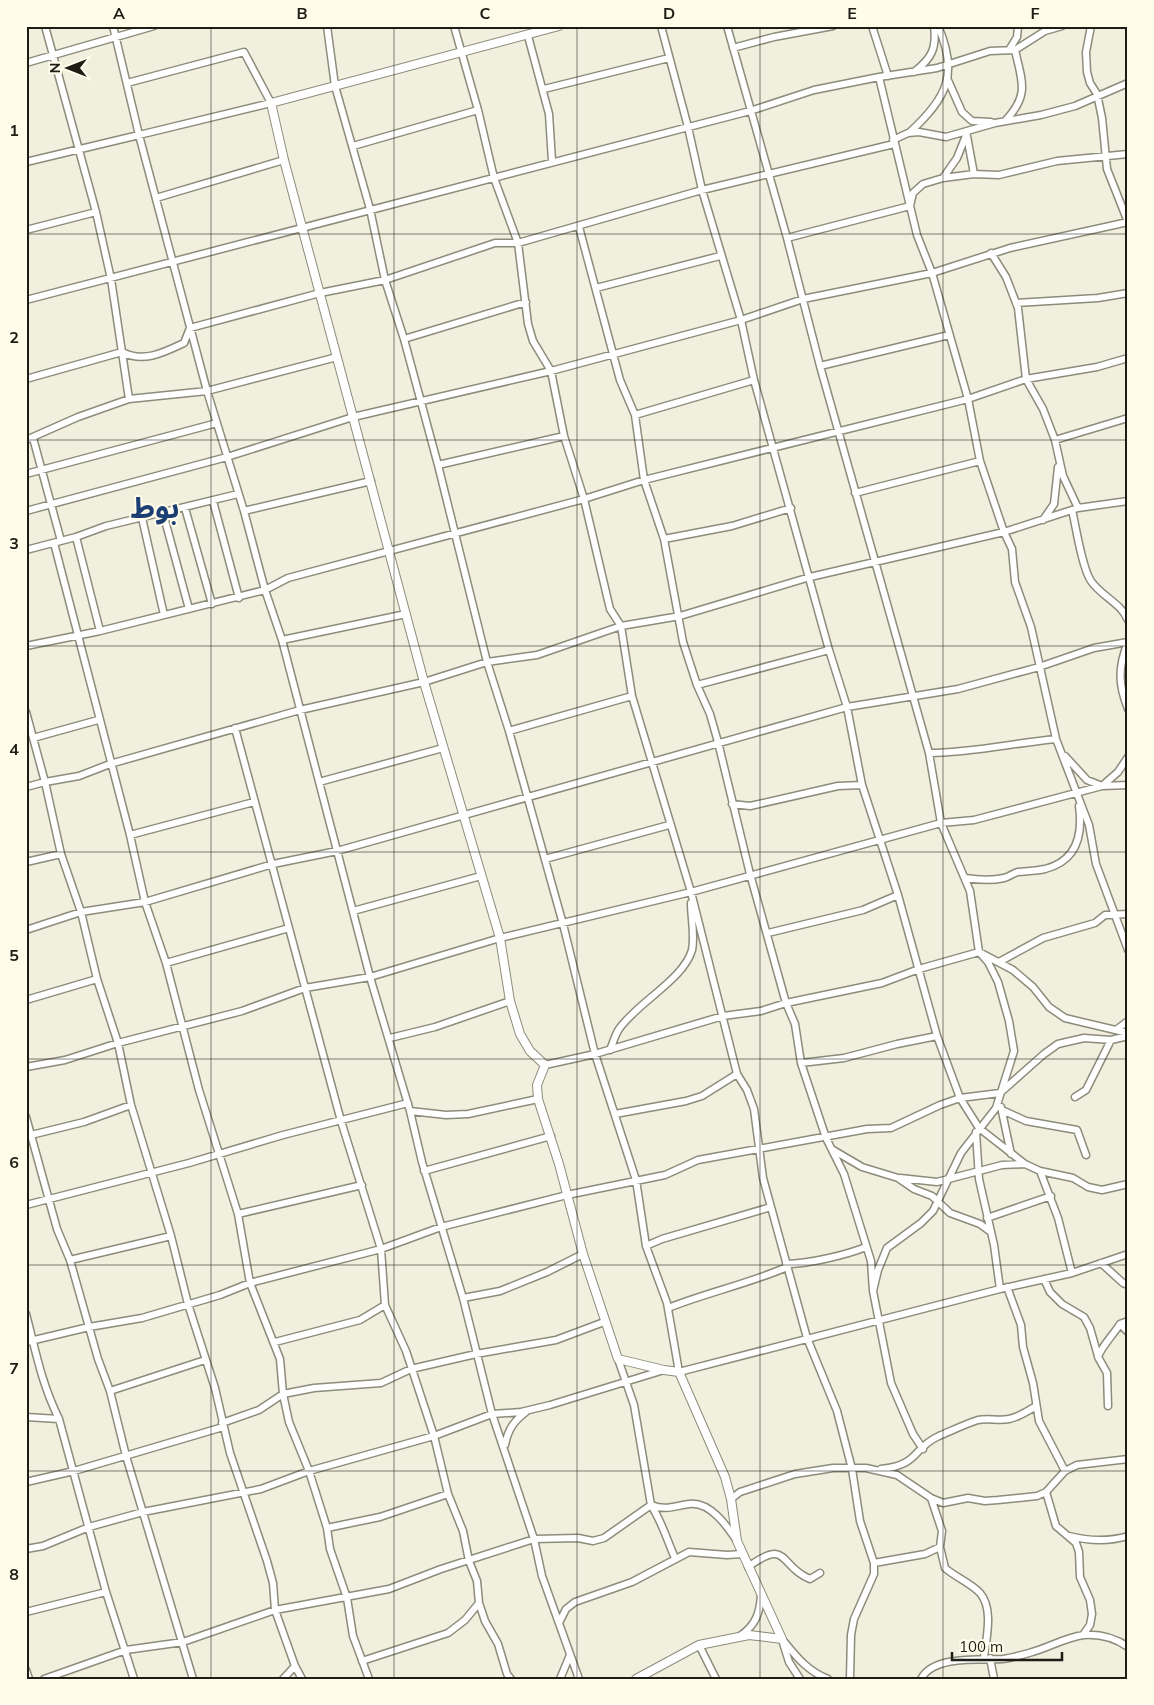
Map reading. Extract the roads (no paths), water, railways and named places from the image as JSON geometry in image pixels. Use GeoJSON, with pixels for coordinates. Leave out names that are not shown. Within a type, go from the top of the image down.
{"type":"FeatureCollection","features":[{"type":"Feature","properties":{"kind":"street"},"geometry":{"type":"LineString","coordinates":[[45,26],[77,149],[96,212],[111,279],[129,399]]}},
{"type":"Feature","properties":{"kind":"street"},"geometry":{"type":"LineString","coordinates":[[113,26],[171,261],[207,391],[244,511],[265,590],[282,640],[370,977],[390,1038],[424,1171],[463,1298],[492,1414],[534,1539],[542,1576],[560,1621],[579,1679]]}},
{"type":"Feature","properties":{"kind":"street"},"geometry":{"type":"LineString","coordinates":[[26,63],[116,39],[154,26]]}},
{"type":"Feature","properties":{"kind":"street"},"geometry":{"type":"LineString","coordinates":[[327,26],[335,86],[370,209],[385,280],[404,340],[438,465],[486,662],[509,730],[563,924],[595,1054],[636,1180],[646,1246],[668,1308],[679,1372],[725,1477],[731,1499],[736,1541]]}},
{"type":"Feature","properties":{"kind":"street"},"geometry":{"type":"LineString","coordinates":[[454,26],[478,110],[494,178],[518,243],[528,324],[533,340],[551,371],[564,436],[584,499],[610,609],[620,626],[632,696],[653,760],[691,892],[724,1016],[737,1074],[754,1109],[759,1163],[787,1266],[807,1338],[837,1411],[852,1469],[860,1521],[874,1563],[874,1574],[854,1618],[850,1679]]}},
{"type":"Feature","properties":{"kind":"street"},"geometry":{"type":"LineString","coordinates":[[26,162],[271,103],[461,51],[528,36],[559,26]]}},
{"type":"Feature","properties":{"kind":"street"},"geometry":{"type":"LineString","coordinates":[[660,26],[688,127],[702,190],[720,256],[741,320],[754,380],[810,577],[828,650],[847,707],[862,785],[898,895],[937,1036],[960,1098],[978,1130],[1025,1164],[1040,1171],[1073,1178],[1088,1187],[1102,1190],[1128,1184]]}},
{"type":"Feature","properties":{"kind":"street"},"geometry":{"type":"LineString","coordinates":[[727,26],[787,238],[874,563],[929,753],[941,823],[970,891],[979,952],[988,962],[998,982],[1010,1021],[1014,1051],[996,1108],[961,1153],[933,1211],[921,1224],[887,1248],[878,1270],[874,1291]]}},
{"type":"Feature","properties":{"kind":"street"},"geometry":{"type":"LineString","coordinates":[[812,31],[819,26]]}},
{"type":"Feature","properties":{"kind":"street"},"geometry":{"type":"LineString","coordinates":[[733,48],[833,26]]}},
{"type":"Feature","properties":{"kind":"street"},"geometry":{"type":"LineString","coordinates":[[872,26],[888,76]]}},
{"type":"Feature","properties":{"kind":"street"},"geometry":{"type":"LineString","coordinates":[[913,72],[928,61],[933,49],[934,26]]}},
{"type":"Feature","properties":{"kind":"street"},"geometry":{"type":"LineString","coordinates":[[190,328],[320,293],[385,280],[495,243],[518,243],[579,227],[702,190],[894,142],[910,133],[937,104],[947,78],[950,64],[948,50],[938,26]]}},
{"type":"Feature","properties":{"kind":"street"},"geometry":{"type":"LineString","coordinates":[[1005,121],[1016,109],[1022,97],[1021,80],[1012,50],[1017,37],[1018,26]]}},
{"type":"Feature","properties":{"kind":"street"},"geometry":{"type":"LineString","coordinates":[[26,300],[494,178],[552,161],[750,111],[814,90],[950,64],[990,51],[1012,50],[1044,31],[1062,26]]}},
{"type":"Feature","properties":{"kind":"street"},"geometry":{"type":"LineString","coordinates":[[26,511],[227,457],[353,417],[551,371],[741,320],[803,299],[932,273],[991,253],[1052,237],[1128,222],[1107,169],[1097,94],[1090,83],[1086,52],[1091,26]]}},
{"type":"Feature","properties":{"kind":"street"},"geometry":{"type":"LineString","coordinates":[[528,36],[544,89],[552,137],[552,161]]}},
{"type":"Feature","properties":{"kind":"street"},"geometry":{"type":"LineString","coordinates":[[127,83],[244,52],[271,103],[284,160],[424,682],[462,816],[500,938],[510,1001],[520,1034],[530,1051],[546,1065]]}},
{"type":"Feature","properties":{"kind":"street"},"geometry":{"type":"LineString","coordinates":[[544,89],[669,58]]}},
{"type":"Feature","properties":{"kind":"street"},"geometry":{"type":"LineString","coordinates":[[879,77],[917,235],[932,273],[968,399],[980,460],[1004,532],[1012,549],[1015,582],[1031,626],[1056,739],[1089,825],[1096,864],[1113,914],[1126,940],[1128,950]]}},
{"type":"Feature","properties":{"kind":"street"},"geometry":{"type":"LineString","coordinates":[[947,78],[962,112],[972,121],[995,122],[1075,106],[1097,94],[1128,83]]}},
{"type":"Feature","properties":{"kind":"street"},"geometry":{"type":"LineString","coordinates":[[353,146],[478,110]]}},
{"type":"Feature","properties":{"kind":"street"},"geometry":{"type":"LineString","coordinates":[[910,133],[946,137],[995,122]]}},
{"type":"Feature","properties":{"kind":"street"},"geometry":{"type":"LineString","coordinates":[[967,132],[974,174]]}},
{"type":"Feature","properties":{"kind":"street"},"geometry":{"type":"LineString","coordinates":[[943,178],[957,158],[967,132]]}},
{"type":"Feature","properties":{"kind":"street"},"geometry":{"type":"LineString","coordinates":[[910,206],[913,193],[923,184],[943,178],[974,174],[999,175],[1057,161],[1128,154]]}},
{"type":"Feature","properties":{"kind":"street"},"geometry":{"type":"LineString","coordinates":[[156,198],[284,160]]}},
{"type":"Feature","properties":{"kind":"street"},"geometry":{"type":"LineString","coordinates":[[787,238],[910,206]]}},
{"type":"Feature","properties":{"kind":"street"},"geometry":{"type":"LineString","coordinates":[[26,230],[96,212]]}},
{"type":"Feature","properties":{"kind":"street"},"geometry":{"type":"LineString","coordinates":[[579,227],[620,380],[635,415],[644,480],[664,539],[673,595],[680,616],[683,642],[697,684],[710,714],[718,742],[750,874],[786,1003],[795,1024],[801,1063],[826,1138],[844,1174],[871,1261],[874,1291],[891,1383],[913,1434],[923,1448]]}},
{"type":"Feature","properties":{"kind":"street"},"geometry":{"type":"LineString","coordinates":[[991,253],[1006,277],[1016,303],[1026,379],[1042,409],[1055,440],[1063,476],[1075,509],[1089,579],[1099,592],[1125,612],[1127,618]]}},
{"type":"Feature","properties":{"kind":"street"},"geometry":{"type":"LineString","coordinates":[[596,288],[720,256]]}},
{"type":"Feature","properties":{"kind":"street"},"geometry":{"type":"LineString","coordinates":[[1016,303],[1098,298],[1128,292]]}},
{"type":"Feature","properties":{"kind":"street"},"geometry":{"type":"LineString","coordinates":[[404,340],[526,302]]}},
{"type":"Feature","properties":{"kind":"street"},"geometry":{"type":"LineString","coordinates":[[26,379],[122,352],[133,357],[147,357],[184,343],[190,328]]}},
{"type":"Feature","properties":{"kind":"street"},"geometry":{"type":"LineString","coordinates":[[820,366],[949,335]]}},
{"type":"Feature","properties":{"kind":"street"},"geometry":{"type":"LineString","coordinates":[[61,541],[42,471],[30,439],[78,417],[129,399],[207,391],[337,357]]}},
{"type":"Feature","properties":{"kind":"street"},"geometry":{"type":"LineString","coordinates":[[26,646],[100,631],[239,598],[265,590],[288,578],[584,499],[644,480],[968,399],[1026,379],[1088,369],[1128,358]]}},
{"type":"Feature","properties":{"kind":"street"},"geometry":{"type":"LineString","coordinates":[[635,415],[754,380]]}},
{"type":"Feature","properties":{"kind":"street"},"geometry":{"type":"LineString","coordinates":[[1055,440],[1128,418]]}},
{"type":"Feature","properties":{"kind":"street"},"geometry":{"type":"LineString","coordinates":[[26,474],[217,423]]}},
{"type":"Feature","properties":{"kind":"street"},"geometry":{"type":"LineString","coordinates":[[438,465],[564,436]]}},
{"type":"Feature","properties":{"kind":"street"},"geometry":{"type":"LineString","coordinates":[[1042,520],[1054,504],[1059,457]]}},
{"type":"Feature","properties":{"kind":"street"},"geometry":{"type":"LineString","coordinates":[[855,493],[980,460]]}},
{"type":"Feature","properties":{"kind":"street"},"geometry":{"type":"LineString","coordinates":[[244,511],[371,482]]}},
{"type":"Feature","properties":{"kind":"street"},"geometry":{"type":"LineString","coordinates":[[26,550],[76,537],[106,526],[238,494]]}},
{"type":"Feature","properties":{"kind":"street"},"geometry":{"type":"LineString","coordinates":[[212,501],[239,598]]}},
{"type":"Feature","properties":{"kind":"street"},"geometry":{"type":"LineString","coordinates":[[26,787],[79,776],[110,764],[300,710],[424,682],[486,662],[537,655],[620,626],[680,616],[810,577],[1004,532],[1075,509],[1128,501]]}},
{"type":"Feature","properties":{"kind":"street"},"geometry":{"type":"LineString","coordinates":[[185,508],[212,604]]}},
{"type":"Feature","properties":{"kind":"street"},"geometry":{"type":"LineString","coordinates":[[664,539],[732,526],[791,508]]}},
{"type":"Feature","properties":{"kind":"street"},"geometry":{"type":"LineString","coordinates":[[163,513],[189,609]]}},
{"type":"Feature","properties":{"kind":"street"},"geometry":{"type":"LineString","coordinates":[[142,518],[164,615]]}},
{"type":"Feature","properties":{"kind":"street"},"geometry":{"type":"LineString","coordinates":[[76,537],[100,631]]}},
{"type":"Feature","properties":{"kind":"street"},"geometry":{"type":"LineString","coordinates":[[54,543],[98,720],[130,835],[145,902],[166,963],[238,1214],[250,1283],[275,1342],[280,1359],[283,1394],[289,1422],[309,1471],[327,1528],[330,1549],[347,1598],[353,1636],[369,1679]]}},
{"type":"Feature","properties":{"kind":"street"},"geometry":{"type":"LineString","coordinates":[[282,640],[406,614]]}},
{"type":"Feature","properties":{"kind":"street"},"geometry":{"type":"LineString","coordinates":[[26,930],[81,912],[145,902],[273,864],[337,851],[653,760],[847,707],[958,689],[1039,667],[1094,648],[1128,642]]}},
{"type":"Feature","properties":{"kind":"street"},"geometry":{"type":"LineString","coordinates":[[1128,642],[1120,662],[1121,685],[1128,709]]}},
{"type":"Feature","properties":{"kind":"street"},"geometry":{"type":"LineString","coordinates":[[697,684],[828,650]]}},
{"type":"Feature","properties":{"kind":"street"},"geometry":{"type":"LineString","coordinates":[[509,730],[632,696]]}},
{"type":"Feature","properties":{"kind":"street"},"geometry":{"type":"LineString","coordinates":[[26,712],[45,782],[61,854],[81,912],[97,979],[118,1043],[131,1105],[152,1172],[188,1304],[220,1404],[223,1424],[269,1568],[273,1583],[275,1610],[295,1666],[302,1679]]}},
{"type":"Feature","properties":{"kind":"street"},"geometry":{"type":"LineString","coordinates":[[33,738],[98,720]]}},
{"type":"Feature","properties":{"kind":"street"},"geometry":{"type":"LineString","coordinates":[[235,728],[341,1121],[381,1249],[385,1305],[406,1351],[410,1370],[434,1436],[448,1494],[463,1531],[469,1561],[477,1581],[479,1603],[485,1621],[498,1644],[507,1674],[511,1679]]}},
{"type":"Feature","properties":{"kind":"street"},"geometry":{"type":"LineString","coordinates":[[929,753],[959,753],[996,745],[1056,739]]}},
{"type":"Feature","properties":{"kind":"street"},"geometry":{"type":"LineString","coordinates":[[319,782],[443,748]]}},
{"type":"Feature","properties":{"kind":"street"},"geometry":{"type":"LineString","coordinates":[[1061,752],[1087,780],[1102,786]]}},
{"type":"Feature","properties":{"kind":"street"},"geometry":{"type":"LineString","coordinates":[[1102,786],[1118,772],[1128,757]]}},
{"type":"Feature","properties":{"kind":"street"},"geometry":{"type":"LineString","coordinates":[[732,804],[750,806],[838,786],[862,785]]}},
{"type":"Feature","properties":{"kind":"street"},"geometry":{"type":"LineString","coordinates":[[26,1067],[66,1060],[118,1043],[242,1011],[305,988],[370,977],[500,938],[691,892],[750,874],[941,823],[974,820],[1078,794],[1102,786],[1128,785]]}},
{"type":"Feature","properties":{"kind":"street"},"geometry":{"type":"LineString","coordinates":[[965,878],[984,880],[1005,878],[1016,873],[1045,869],[1061,863],[1073,853],[1080,838],[1078,794]]}},
{"type":"Feature","properties":{"kind":"street"},"geometry":{"type":"LineString","coordinates":[[130,835],[254,802]]}},
{"type":"Feature","properties":{"kind":"street"},"geometry":{"type":"LineString","coordinates":[[544,859],[670,824]]}},
{"type":"Feature","properties":{"kind":"street"},"geometry":{"type":"LineString","coordinates":[[26,862],[61,854]]}},
{"type":"Feature","properties":{"kind":"street"},"geometry":{"type":"LineString","coordinates":[[353,911],[481,876]]}},
{"type":"Feature","properties":{"kind":"street"},"geometry":{"type":"LineString","coordinates":[[610,1050],[619,1029],[656,991],[680,972],[687,961],[693,948],[691,892]]}},
{"type":"Feature","properties":{"kind":"street"},"geometry":{"type":"LineString","coordinates":[[768,934],[863,910],[898,895]]}},
{"type":"Feature","properties":{"kind":"street"},"geometry":{"type":"LineString","coordinates":[[999,962],[1043,938],[1095,923],[1105,915],[1128,914]]}},
{"type":"Feature","properties":{"kind":"street"},"geometry":{"type":"LineString","coordinates":[[166,963],[289,928]]}},
{"type":"Feature","properties":{"kind":"street"},"geometry":{"type":"LineString","coordinates":[[546,1065],[610,1050],[724,1016],[761,1011],[786,1003],[882,983],[919,969],[979,952],[1013,970],[1032,987],[1049,1007],[1065,1018],[1128,1034]]}},
{"type":"Feature","properties":{"kind":"street"},"geometry":{"type":"LineString","coordinates":[[26,1000],[97,979]]}},
{"type":"Feature","properties":{"kind":"street"},"geometry":{"type":"LineString","coordinates":[[390,1038],[435,1027],[510,1001]]}},
{"type":"Feature","properties":{"kind":"street"},"geometry":{"type":"LineString","coordinates":[[1116,1030],[1128,1021]]}},
{"type":"Feature","properties":{"kind":"street"},"geometry":{"type":"LineString","coordinates":[[29,1341],[89,1327],[142,1318],[250,1283],[381,1249],[441,1227],[567,1195],[665,1175],[698,1160],[867,1129],[890,1128],[960,1098],[1000,1094],[1044,1054],[1058,1044],[1084,1038],[1111,1040],[1128,1034]]}},
{"type":"Feature","properties":{"kind":"street"},"geometry":{"type":"LineString","coordinates":[[801,1063],[844,1058],[937,1036]]}},
{"type":"Feature","properties":{"kind":"street"},"geometry":{"type":"LineString","coordinates":[[1075,1097],[1086,1090],[1111,1040]]}},
{"type":"Feature","properties":{"kind":"street"},"geometry":{"type":"LineString","coordinates":[[546,1065],[537,1085],[538,1099],[551,1136],[583,1254],[604,1322],[634,1405],[651,1505],[660,1519],[664,1535],[675,1558]]}},
{"type":"Feature","properties":{"kind":"street"},"geometry":{"type":"LineString","coordinates":[[614,1114],[686,1101],[702,1096],[737,1074]]}},
{"type":"Feature","properties":{"kind":"street"},"geometry":{"type":"LineString","coordinates":[[1000,1094],[1011,1154]]}},
{"type":"Feature","properties":{"kind":"street"},"geometry":{"type":"LineString","coordinates":[[410,1111],[446,1115],[468,1114],[538,1099]]}},
{"type":"Feature","properties":{"kind":"street"},"geometry":{"type":"LineString","coordinates":[[26,1205],[408,1103]]}},
{"type":"Feature","properties":{"kind":"street"},"geometry":{"type":"LineString","coordinates":[[31,1135],[84,1122],[131,1105]]}},
{"type":"Feature","properties":{"kind":"street"},"geometry":{"type":"LineString","coordinates":[[1002,1110],[1026,1121],[1078,1130],[1086,1155]]}},
{"type":"Feature","properties":{"kind":"street"},"geometry":{"type":"LineString","coordinates":[[26,1117],[48,1199],[70,1260],[110,1391],[126,1456],[184,1642],[193,1679]]}},
{"type":"Feature","properties":{"kind":"street"},"geometry":{"type":"LineString","coordinates":[[978,1130],[978,1171],[991,1232],[1000,1289]]}},
{"type":"Feature","properties":{"kind":"street"},"geometry":{"type":"LineString","coordinates":[[424,1171],[551,1136]]}},
{"type":"Feature","properties":{"kind":"street"},"geometry":{"type":"LineString","coordinates":[[832,1149],[862,1167],[898,1178],[937,1182],[1002,1165],[1025,1164]]}},
{"type":"Feature","properties":{"kind":"street"},"geometry":{"type":"LineString","coordinates":[[1040,1171],[1051,1196],[1072,1273]]}},
{"type":"Feature","properties":{"kind":"street"},"geometry":{"type":"LineString","coordinates":[[898,1178],[914,1189],[938,1201],[950,1214],[980,1224],[991,1232]]}},
{"type":"Feature","properties":{"kind":"street"},"geometry":{"type":"LineString","coordinates":[[238,1214],[362,1185]]}},
{"type":"Feature","properties":{"kind":"street"},"geometry":{"type":"LineString","coordinates":[[987,1218],[1051,1196]]}},
{"type":"Feature","properties":{"kind":"street"},"geometry":{"type":"LineString","coordinates":[[646,1246],[662,1239],[772,1207]]}},
{"type":"Feature","properties":{"kind":"street"},"geometry":{"type":"LineString","coordinates":[[70,1260],[170,1236]]}},
{"type":"Feature","properties":{"kind":"street"},"geometry":{"type":"LineString","coordinates":[[668,1308],[705,1295],[759,1280],[787,1266],[853,1252],[866,1247]]}},
{"type":"Feature","properties":{"kind":"street"},"geometry":{"type":"LineString","coordinates":[[463,1298],[500,1291],[547,1272],[583,1254]]}},
{"type":"Feature","properties":{"kind":"street"},"geometry":{"type":"LineString","coordinates":[[618,1359],[679,1372],[1000,1289],[1072,1273],[1128,1254]]}},
{"type":"Feature","properties":{"kind":"street"},"geometry":{"type":"LineString","coordinates":[[1102,1263],[1123,1283],[1128,1285]]}},
{"type":"Feature","properties":{"kind":"street"},"geometry":{"type":"LineString","coordinates":[[1044,1279],[1050,1292],[1062,1304],[1084,1318],[1090,1328],[1098,1357],[1107,1373],[1108,1406]]}},
{"type":"Feature","properties":{"kind":"street"},"geometry":{"type":"LineString","coordinates":[[1007,1288],[1021,1325],[1023,1347],[1036,1406],[1045,1436],[1065,1471]]}},
{"type":"Feature","properties":{"kind":"street"},"geometry":{"type":"LineString","coordinates":[[275,1342],[360,1320],[385,1305]]}},
{"type":"Feature","properties":{"kind":"street"},"geometry":{"type":"LineString","coordinates":[[26,1314],[29,1341],[46,1394],[59,1419],[106,1592],[134,1679]]}},
{"type":"Feature","properties":{"kind":"street"},"geometry":{"type":"LineString","coordinates":[[1098,1357],[1100,1350],[1111,1339],[1120,1324],[1128,1321]]}},
{"type":"Feature","properties":{"kind":"street"},"geometry":{"type":"LineString","coordinates":[[26,1482],[126,1456],[223,1424],[259,1410],[283,1394],[314,1388],[381,1383],[410,1370],[476,1354],[556,1340],[604,1322]]}},
{"type":"Feature","properties":{"kind":"street"},"geometry":{"type":"LineString","coordinates":[[1120,1324],[1128,1332]]}},
{"type":"Feature","properties":{"kind":"street"},"geometry":{"type":"LineString","coordinates":[[110,1391],[205,1360]]}},
{"type":"Feature","properties":{"kind":"street"},"geometry":{"type":"LineString","coordinates":[[26,1549],[42,1546],[88,1527],[143,1512],[261,1489],[309,1471],[434,1436],[492,1414],[529,1410],[664,1370]]}},
{"type":"Feature","properties":{"kind":"street"},"geometry":{"type":"LineString","coordinates":[[731,1499],[740,1492],[795,1474],[833,1468],[877,1470],[898,1468],[911,1461],[936,1438],[979,1420],[1007,1420],[1036,1406]]}},
{"type":"Feature","properties":{"kind":"street"},"geometry":{"type":"LineString","coordinates":[[504,1446],[507,1433],[514,1421],[529,1410]]}},
{"type":"Feature","properties":{"kind":"street"},"geometry":{"type":"LineString","coordinates":[[26,1417],[59,1419]]}},
{"type":"Feature","properties":{"kind":"street"},"geometry":{"type":"LineString","coordinates":[[877,1470],[897,1475],[931,1498],[943,1503],[968,1498],[986,1501],[1037,1496],[1046,1492],[1065,1471],[1077,1465],[1128,1460]]}},
{"type":"Feature","properties":{"kind":"street"},"geometry":{"type":"LineString","coordinates":[[1046,1492],[1056,1526],[1076,1543],[1079,1552],[1080,1577],[1090,1600],[1092,1614],[1090,1626],[1083,1635]]}},
{"type":"Feature","properties":{"kind":"street"},"geometry":{"type":"LineString","coordinates":[[327,1528],[372,1519],[448,1494]]}},
{"type":"Feature","properties":{"kind":"street"},"geometry":{"type":"LineString","coordinates":[[931,1498],[942,1531],[940,1547],[945,1568],[980,1594],[988,1621],[987,1658],[994,1679]]}},
{"type":"Feature","properties":{"kind":"street"},"geometry":{"type":"LineString","coordinates":[[651,1505],[664,1510],[691,1503],[705,1508],[716,1515],[736,1541],[782,1639],[789,1662],[800,1679]]}},
{"type":"Feature","properties":{"kind":"street"},"geometry":{"type":"LineString","coordinates":[[44,1679],[126,1650],[184,1642],[275,1610],[389,1589],[534,1539],[578,1538],[593,1542],[604,1538],[651,1505]]}},
{"type":"Feature","properties":{"kind":"street"},"geometry":{"type":"LineString","coordinates":[[1065,1535],[1098,1540],[1128,1536]]}},
{"type":"Feature","properties":{"kind":"street"},"geometry":{"type":"LineString","coordinates":[[874,1563],[925,1554],[940,1547]]}},
{"type":"Feature","properties":{"kind":"street"},"geometry":{"type":"LineString","coordinates":[[560,1621],[566,1609],[575,1602],[632,1582],[689,1552],[715,1555],[742,1554]]}},
{"type":"Feature","properties":{"kind":"street"},"geometry":{"type":"LineString","coordinates":[[748,1567],[768,1554],[777,1554],[784,1557],[802,1576],[810,1579],[820,1573]]}},
{"type":"Feature","properties":{"kind":"street"},"geometry":{"type":"LineString","coordinates":[[26,1612],[106,1592]]}},
{"type":"Feature","properties":{"kind":"street"},"geometry":{"type":"LineString","coordinates":[[739,1637],[750,1629],[756,1621],[761,1608],[761,1594]]}},
{"type":"Feature","properties":{"kind":"street"},"geometry":{"type":"LineString","coordinates":[[362,1661],[448,1633],[465,1620],[479,1603]]}},
{"type":"Feature","properties":{"kind":"street"},"geometry":{"type":"LineString","coordinates":[[921,1679],[929,1669],[949,1662],[987,1658],[1004,1659],[1037,1651],[1083,1635],[1104,1636],[1127,1646]]}},
{"type":"Feature","properties":{"kind":"street"},"geometry":{"type":"LineString","coordinates":[[636,1679],[699,1645],[739,1637],[771,1637],[782,1639],[805,1666],[815,1674],[828,1679]]}},
{"type":"Feature","properties":{"kind":"street"},"geometry":{"type":"LineString","coordinates":[[699,1645],[716,1679]]}},
{"type":"Feature","properties":{"kind":"street"},"geometry":{"type":"LineString","coordinates":[[560,1679],[570,1654]]}},
{"type":"Feature","properties":{"kind":"street"},"geometry":{"type":"LineString","coordinates":[[283,1679],[295,1666]]}},
{"type":"Feature","properties":{"kind":"street"},"geometry":{"type":"LineString","coordinates":[[26,1670],[29,1679]]}},
{"type":"Feature","properties":{"kind":"district","name":"بوط"},"geometry":{"type":"Point","coordinates":[155,508]}}]}
